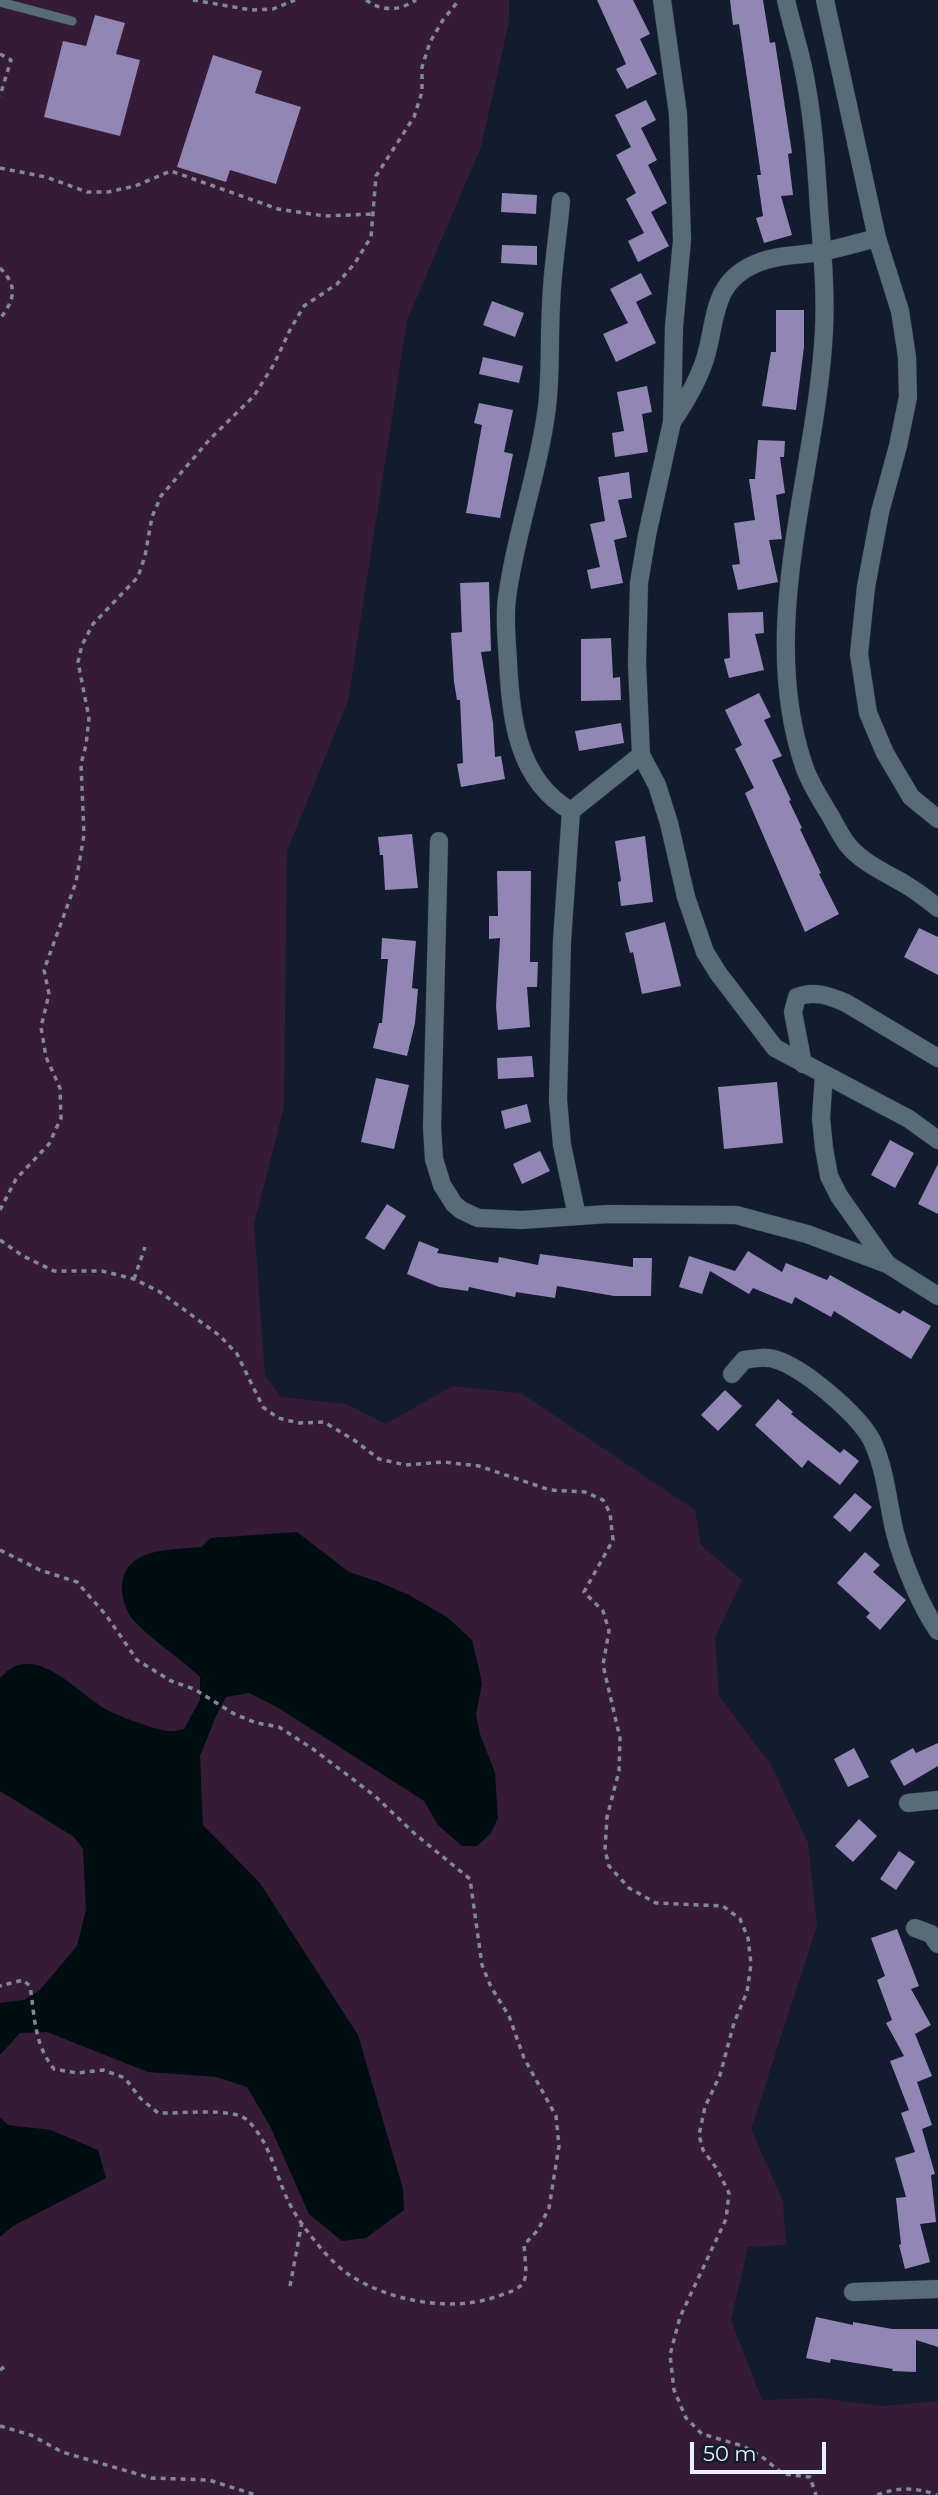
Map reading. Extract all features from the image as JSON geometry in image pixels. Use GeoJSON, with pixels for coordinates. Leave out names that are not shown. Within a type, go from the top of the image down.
{"type":"FeatureCollection","features":[{"type":"Feature","properties":{"kind":"street"},"geometry":{"type":"LineString","coordinates":[[662,0],[678,114],[682,240],[674,327],[673,422],[639,583],[637,663],[642,755],[657,785],[686,897],[705,952],[775,1048],[909,1119],[938,1140]]}},
{"type":"Feature","properties":{"kind":"street"},"geometry":{"type":"LineString","coordinates":[[786,0],[803,68],[815,136],[824,251],[821,366],[799,507],[787,614],[786,667],[793,730],[804,768],[848,846],[878,870],[903,883],[938,908]]}},
{"type":"Feature","properties":{"kind":"street"},"geometry":{"type":"LineString","coordinates":[[825,0],[877,238],[900,311],[907,357],[908,397],[880,512],[866,587],[859,654],[868,713],[885,752],[911,797],[938,819]]}},
{"type":"Feature","properties":{"kind":"street"},"geometry":{"type":"LineString","coordinates":[[562,201],[551,307],[547,407],[540,453],[511,572],[506,622],[510,705],[523,756],[547,792],[571,811]]}},
{"type":"Feature","properties":{"kind":"street"},"geometry":{"type":"LineString","coordinates":[[673,422],[704,363],[717,303],[726,285],[741,271],[757,263],[877,238]]}},
{"type":"Feature","properties":{"kind":"street"},"geometry":{"type":"LineString","coordinates":[[577,1216],[562,1145],[558,1100],[562,941],[571,811],[642,755]]}},
{"type":"Feature","properties":{"kind":"street"},"geometry":{"type":"LineString","coordinates":[[439,841],[432,1128],[440,1178],[454,1204],[478,1218],[522,1220],[608,1214],[736,1215],[807,1234],[887,1264],[938,1296]]}},
{"type":"Feature","properties":{"kind":"street"},"geometry":{"type":"LineString","coordinates":[[803,1063],[793,1012],[797,997],[805,993],[832,997],[846,1003],[938,1058]]}},
{"type":"Feature","properties":{"kind":"street"},"geometry":{"type":"LineString","coordinates":[[824,1074],[821,1118],[829,1176],[839,1196],[887,1264]]}},
{"type":"Feature","properties":{"kind":"street"},"geometry":{"type":"LineString","coordinates":[[732,1374],[744,1360],[761,1357],[780,1361],[801,1372],[832,1395],[853,1417],[873,1442],[881,1465],[896,1535],[917,1591],[938,1631]]}},
{"type":"Feature","properties":{"kind":"street"},"geometry":{"type":"LineString","coordinates":[[908,1803],[938,1800]]}},
{"type":"Feature","properties":{"kind":"street"},"geometry":{"type":"LineString","coordinates":[[915,1928],[931,1934],[938,1944]]}},
{"type":"Feature","properties":{"kind":"street"},"geometry":{"type":"LineString","coordinates":[[853,2292],[938,2289]]}},
{"type":"Feature","properties":{"kind":"lane"},"geometry":{"type":"LineString","coordinates":[[0,2],[72,21]]}},
{"type":"Feature","properties":{"kind":"path"},"geometry":{"type":"LineString","coordinates":[[193,0],[251,10],[273,9],[295,0]]}},
{"type":"Feature","properties":{"kind":"path"},"geometry":{"type":"LineString","coordinates":[[366,0],[386,10],[404,8],[416,0]]}},
{"type":"Feature","properties":{"kind":"path"},"geometry":{"type":"LineString","coordinates":[[0,1210],[16,1179],[49,1144],[61,1118],[60,1088],[46,1057],[41,1027],[49,994],[44,970],[76,882],[84,835],[80,765],[86,745],[89,718],[78,662],[82,645],[93,624],[138,577],[152,517],[162,496],[210,439],[254,396],[304,306],[337,284],[355,263],[371,237],[376,176],[414,117],[422,92],[422,67],[430,42],[459,0]]}},
{"type":"Feature","properties":{"kind":"path"},"geometry":{"type":"LineString","coordinates":[[0,54],[10,60],[0,96]]}},
{"type":"Feature","properties":{"kind":"path"},"geometry":{"type":"LineString","coordinates":[[0,168],[46,177],[87,192],[108,192],[135,186],[171,171],[278,209],[326,216],[374,214]]}},
{"type":"Feature","properties":{"kind":"path"},"geometry":{"type":"LineString","coordinates":[[0,268],[13,286],[11,304],[0,319]]}},
{"type":"Feature","properties":{"kind":"path"},"geometry":{"type":"LineString","coordinates":[[0,1240],[23,1256],[54,1271],[102,1271],[134,1279],[160,1293],[220,1336],[237,1354],[263,1408],[278,1418],[299,1423],[324,1422],[379,1459],[406,1465],[443,1462],[479,1466],[550,1490],[585,1492],[603,1500],[610,1513],[613,1539],[584,1592],[603,1611],[609,1631],[603,1665],[620,1738],[618,1771],[607,1817],[605,1850],[608,1867],[629,1888],[656,1903],[723,1906],[740,1919],[748,1938],[751,1964],[747,1992],[734,2023],[720,2075],[705,2107],[699,2135],[704,2150],[729,2193],[726,2219],[680,2317],[670,2355],[674,2390],[686,2418],[702,2434],[743,2446],[761,2456],[783,2474],[810,2477],[816,2495]]}},
{"type":"Feature","properties":{"kind":"path"},"geometry":{"type":"LineString","coordinates":[[134,1279],[145,1247]]}},
{"type":"Feature","properties":{"kind":"path"},"geometry":{"type":"LineString","coordinates":[[0,1550],[40,1570],[77,1583],[106,1615],[137,1660],[171,1681],[194,1689],[236,1715],[279,1727],[313,1749],[375,1796],[415,1835],[470,1879],[482,1965],[491,1987],[509,2016],[524,2058],[556,2116],[559,2146],[549,2208],[538,2230],[524,2245],[527,2277],[517,2290],[482,2302],[444,2305],[394,2296],[348,2274],[314,2240],[292,2208],[259,2135],[245,2117],[229,2113],[158,2113],[140,2098],[125,2078],[103,2070],[77,2073],[54,2069],[43,2055],[38,2041],[30,1986],[23,1980],[0,1986]]}},
{"type":"Feature","properties":{"kind":"path"},"geometry":{"type":"LineString","coordinates":[[290,2286],[302,2222]]}},
{"type":"Feature","properties":{"kind":"path"},"geometry":{"type":"LineString","coordinates":[[0,2426],[32,2435],[62,2452],[151,2479],[209,2480],[256,2495]]}},
{"type":"Feature","properties":{"kind":"path"},"geometry":{"type":"LineString","coordinates":[[877,2495],[896,2488],[924,2490],[937,2495]]}},
{"type":"Feature","properties":{"kind":"shaded area"},"geometry":{"type":"Polygon","coordinates":[[[0,0],[509,0],[509,22],[481,147],[407,321],[348,701],[287,851],[284,1107],[254,1224],[265,1375],[281,1397],[346,1404],[386,1424],[452,1386],[521,1393],[695,1510],[701,1545],[742,1580],[715,1638],[719,1696],[770,1763],[808,1843],[817,1926],[751,2129],[783,2201],[786,2245],[748,2247],[731,2320],[762,2400],[818,2398],[882,2406],[938,2401],[938,2495],[0,2495],[0,0]]]}},
{"type":"Feature","properties":{"kind":"shaded area"},"geometry":{"type":"Polygon","coordinates":[[[297,1532],[349,1572],[409,1595],[447,1617],[472,1640],[482,1683],[476,1715],[480,1734],[495,1773],[498,1818],[491,1833],[477,1846],[462,1846],[438,1825],[424,1801],[277,1707],[249,1693],[226,1697],[200,1756],[203,1825],[260,1883],[358,2035],[403,2189],[404,2210],[366,2238],[342,2241],[309,2214],[270,2126],[247,2087],[216,2077],[148,2072],[47,2032],[20,2033],[0,2055],[0,2003],[24,2000],[40,1990],[77,1946],[86,1910],[83,1849],[74,1837],[0,1791],[0,1678],[13,1667],[27,1664],[42,1667],[71,1683],[111,1712],[163,1730],[184,1729],[200,1700],[200,1677],[131,1617],[124,1602],[124,1576],[139,1558],[163,1551],[202,1547],[210,1538],[297,1532]]]}},
{"type":"Feature","properties":{"kind":"shaded area"},"geometry":{"type":"Polygon","coordinates":[[[0,2117],[8,2125],[51,2130],[98,2150],[106,2178],[13,2226],[0,2237],[0,2117]]]}},
{"type":"Feature","properties":{"kind":"building"},"geometry":{"type":"Polygon","coordinates":[[[597,0],[633,0],[650,34],[640,39],[657,74],[627,89],[616,69],[626,64],[597,0]]]}},
{"type":"Feature","properties":{"kind":"building"},"geometry":{"type":"Polygon","coordinates":[[[730,0],[763,0],[770,43],[775,42],[792,153],[788,154],[793,195],[781,196],[792,235],[764,243],[756,218],[763,216],[757,175],[761,175],[739,24],[733,25],[730,0]]]}},
{"type":"Feature","properties":{"kind":"building"},"geometry":{"type":"Polygon","coordinates":[[[95,15],[125,23],[116,54],[140,60],[120,136],[44,117],[63,41],[86,46],[95,15]]]}},
{"type":"Feature","properties":{"kind":"building"},"geometry":{"type":"Polygon","coordinates":[[[213,55],[262,71],[255,93],[301,107],[276,184],[230,170],[226,182],[177,167],[213,55]]]}},
{"type":"Feature","properties":{"kind":"building"},"geometry":{"type":"Polygon","coordinates":[[[646,100],[656,120],[641,128],[657,160],[648,165],[667,203],[651,212],[669,246],[638,262],[628,241],[644,233],[626,199],[636,193],[616,155],[631,147],[615,115],[646,100]]]}},
{"type":"Feature","properties":{"kind":"building"},"geometry":{"type":"Polygon","coordinates":[[[502,193],[537,195],[536,214],[501,212],[502,193]]]}},
{"type":"Feature","properties":{"kind":"building"},"geometry":{"type":"Polygon","coordinates":[[[502,245],[537,246],[537,265],[501,263],[502,245]]]}},
{"type":"Feature","properties":{"kind":"building"},"geometry":{"type":"Polygon","coordinates":[[[641,273],[652,294],[636,302],[656,343],[616,362],[603,334],[628,323],[610,289],[641,273]]]}},
{"type":"Feature","properties":{"kind":"building"},"geometry":{"type":"Polygon","coordinates":[[[492,301],[524,313],[515,337],[483,325],[492,301]]]}},
{"type":"Feature","properties":{"kind":"building"},"geometry":{"type":"Polygon","coordinates":[[[776,310],[804,310],[804,347],[796,410],[762,406],[771,352],[776,352],[776,310]]]}},
{"type":"Feature","properties":{"kind":"building"},"geometry":{"type":"Polygon","coordinates":[[[483,357],[523,366],[519,383],[479,374],[483,357]]]}},
{"type":"Feature","properties":{"kind":"building"},"geometry":{"type":"Polygon","coordinates":[[[647,386],[652,412],[642,414],[648,452],[615,457],[612,433],[624,431],[617,392],[647,386]]]}},
{"type":"Feature","properties":{"kind":"building"},"geometry":{"type":"Polygon","coordinates":[[[479,403],[513,410],[504,452],[513,454],[500,518],[466,513],[482,425],[474,423],[479,403]]]}},
{"type":"Feature","properties":{"kind":"building"},"geometry":{"type":"Polygon","coordinates":[[[758,440],[785,441],[784,457],[780,457],[785,493],[776,495],[782,539],[769,540],[778,582],[738,590],[732,565],[740,564],[734,523],[755,520],[749,479],[755,479],[758,440]]]}},
{"type":"Feature","properties":{"kind":"building"},"geometry":{"type":"Polygon","coordinates":[[[629,472],[632,498],[618,500],[627,537],[614,540],[623,583],[591,589],[587,570],[600,567],[590,524],[605,521],[598,477],[629,472]]]}},
{"type":"Feature","properties":{"kind":"building"},"geometry":{"type":"Polygon","coordinates":[[[489,582],[491,651],[481,652],[493,723],[495,757],[501,756],[505,779],[461,787],[457,764],[463,763],[460,700],[457,700],[454,682],[451,633],[462,632],[460,583],[489,582]]]}},
{"type":"Feature","properties":{"kind":"building"},"geometry":{"type":"Polygon","coordinates":[[[763,612],[764,633],[755,634],[764,670],[729,678],[724,659],[730,658],[728,613],[763,612]]]}},
{"type":"Feature","properties":{"kind":"building"},"geometry":{"type":"Polygon","coordinates":[[[611,638],[613,678],[620,677],[621,700],[581,701],[581,639],[611,638]]]}},
{"type":"Feature","properties":{"kind":"building"},"geometry":{"type":"Polygon","coordinates":[[[759,693],[771,717],[764,720],[782,756],[772,760],[791,800],[789,801],[802,828],[800,829],[821,873],[819,874],[839,914],[805,932],[745,793],[754,788],[735,749],[742,745],[725,710],[759,693]]]}},
{"type":"Feature","properties":{"kind":"building"},"geometry":{"type":"Polygon","coordinates":[[[621,723],[624,743],[579,751],[575,731],[621,723]]]}},
{"type":"Feature","properties":{"kind":"building"},"geometry":{"type":"Polygon","coordinates":[[[412,834],[418,888],[385,890],[383,855],[380,855],[378,837],[412,834]]]}},
{"type":"Feature","properties":{"kind":"building"},"geometry":{"type":"Polygon","coordinates":[[[645,836],[653,902],[621,906],[618,882],[621,881],[615,841],[645,836]]]}},
{"type":"Feature","properties":{"kind":"building"},"geometry":{"type":"Polygon","coordinates":[[[497,871],[531,871],[530,962],[538,962],[537,987],[527,987],[530,1027],[498,1030],[496,1006],[500,938],[489,939],[489,916],[498,916],[497,871]]]}},
{"type":"Feature","properties":{"kind":"building"},"geometry":{"type":"Polygon","coordinates":[[[665,922],[681,986],[642,994],[633,952],[630,953],[625,933],[665,922]]]}},
{"type":"Feature","properties":{"kind":"building"},"geometry":{"type":"Polygon","coordinates":[[[919,928],[938,937],[938,975],[904,957],[919,928]]]}},
{"type":"Feature","properties":{"kind":"building"},"geometry":{"type":"Polygon","coordinates":[[[382,938],[416,941],[412,988],[418,989],[415,1023],[407,1056],[373,1048],[379,1023],[382,1023],[388,959],[381,959],[382,938]]]}},
{"type":"Feature","properties":{"kind":"building"},"geometry":{"type":"Polygon","coordinates":[[[532,1056],[534,1077],[498,1079],[497,1058],[532,1056]]]}},
{"type":"Feature","properties":{"kind":"building"},"geometry":{"type":"Polygon","coordinates":[[[376,1078],[409,1085],[394,1149],[361,1142],[376,1078]]]}},
{"type":"Feature","properties":{"kind":"building"},"geometry":{"type":"Polygon","coordinates":[[[777,1082],[783,1143],[724,1149],[718,1087],[777,1082]]]}},
{"type":"Feature","properties":{"kind":"building"},"geometry":{"type":"Polygon","coordinates":[[[527,1104],[531,1122],[505,1129],[501,1111],[527,1104]]]}},
{"type":"Feature","properties":{"kind":"building"},"geometry":{"type":"Polygon","coordinates":[[[890,1140],[914,1153],[895,1188],[871,1175],[890,1140]]]}},
{"type":"Feature","properties":{"kind":"building"},"geometry":{"type":"Polygon","coordinates":[[[540,1151],[550,1171],[522,1184],[513,1164],[540,1151]]]}},
{"type":"Feature","properties":{"kind":"building"},"geometry":{"type":"Polygon","coordinates":[[[938,1164],[938,1214],[918,1204],[938,1164]]]}},
{"type":"Feature","properties":{"kind":"building"},"geometry":{"type":"Polygon","coordinates":[[[387,1204],[406,1216],[384,1250],[365,1238],[387,1204]]]}},
{"type":"Feature","properties":{"kind":"building"},"geometry":{"type":"Polygon","coordinates":[[[419,1241],[439,1249],[437,1253],[498,1263],[499,1257],[538,1265],[540,1254],[633,1267],[633,1258],[652,1258],[651,1296],[614,1296],[557,1286],[555,1298],[516,1292],[515,1297],[469,1287],[468,1291],[439,1287],[407,1274],[419,1241]]]}},
{"type":"Feature","properties":{"kind":"building"},"geometry":{"type":"Polygon","coordinates":[[[748,1251],[782,1272],[786,1263],[827,1280],[830,1275],[900,1314],[903,1310],[931,1326],[911,1359],[834,1311],[831,1317],[795,1297],[792,1304],[753,1288],[749,1294],[710,1271],[702,1294],[679,1287],[689,1256],[735,1271],[748,1251]]]}},
{"type":"Feature","properties":{"kind":"building"},"geometry":{"type":"Polygon","coordinates":[[[725,1390],[742,1406],[718,1431],[701,1415],[725,1390]]]}},
{"type":"Feature","properties":{"kind":"building"},"geometry":{"type":"Polygon","coordinates":[[[778,1399],[793,1412],[791,1414],[840,1453],[844,1449],[859,1461],[840,1485],[808,1460],[802,1468],[755,1425],[778,1399]]]}},
{"type":"Feature","properties":{"kind":"building"},"geometry":{"type":"Polygon","coordinates":[[[855,1493],[872,1507],[850,1532],[833,1517],[855,1493]]]}},
{"type":"Feature","properties":{"kind":"building"},"geometry":{"type":"Polygon","coordinates":[[[865,1552],[880,1565],[873,1572],[906,1600],[880,1630],[866,1617],[870,1613],[837,1583],[865,1552]]]}},
{"type":"Feature","properties":{"kind":"building"},"geometry":{"type":"Polygon","coordinates":[[[938,1743],[938,1766],[904,1786],[890,1761],[913,1748],[916,1753],[938,1743]]]}},
{"type":"Feature","properties":{"kind":"building"},"geometry":{"type":"Polygon","coordinates":[[[854,1748],[869,1777],[848,1787],[834,1759],[854,1748]]]}},
{"type":"Feature","properties":{"kind":"building"},"geometry":{"type":"Polygon","coordinates":[[[859,1819],[877,1836],[853,1862],[835,1846],[859,1819]]]}},
{"type":"Feature","properties":{"kind":"building"},"geometry":{"type":"Polygon","coordinates":[[[899,1851],[915,1862],[896,1890],[880,1879],[899,1851]]]}},
{"type":"Feature","properties":{"kind":"building"},"geometry":{"type":"Polygon","coordinates":[[[897,1929],[919,1986],[911,1989],[931,2025],[915,2034],[932,2076],[917,2082],[932,2125],[922,2129],[935,2174],[931,2175],[936,2222],[920,2224],[930,2262],[905,2269],[899,2245],[896,2198],[906,2197],[895,2158],[915,2152],[901,2113],[909,2110],[890,2061],[904,2056],[886,2023],[892,2020],[877,1980],[885,1976],[871,1938],[897,1929]]]}},
{"type":"Feature","properties":{"kind":"building"},"geometry":{"type":"Polygon","coordinates":[[[816,2317],[853,2325],[853,2322],[892,2329],[938,2329],[938,2347],[916,2340],[916,2372],[892,2371],[893,2369],[831,2359],[830,2363],[806,2358],[816,2317]]]}}]}
